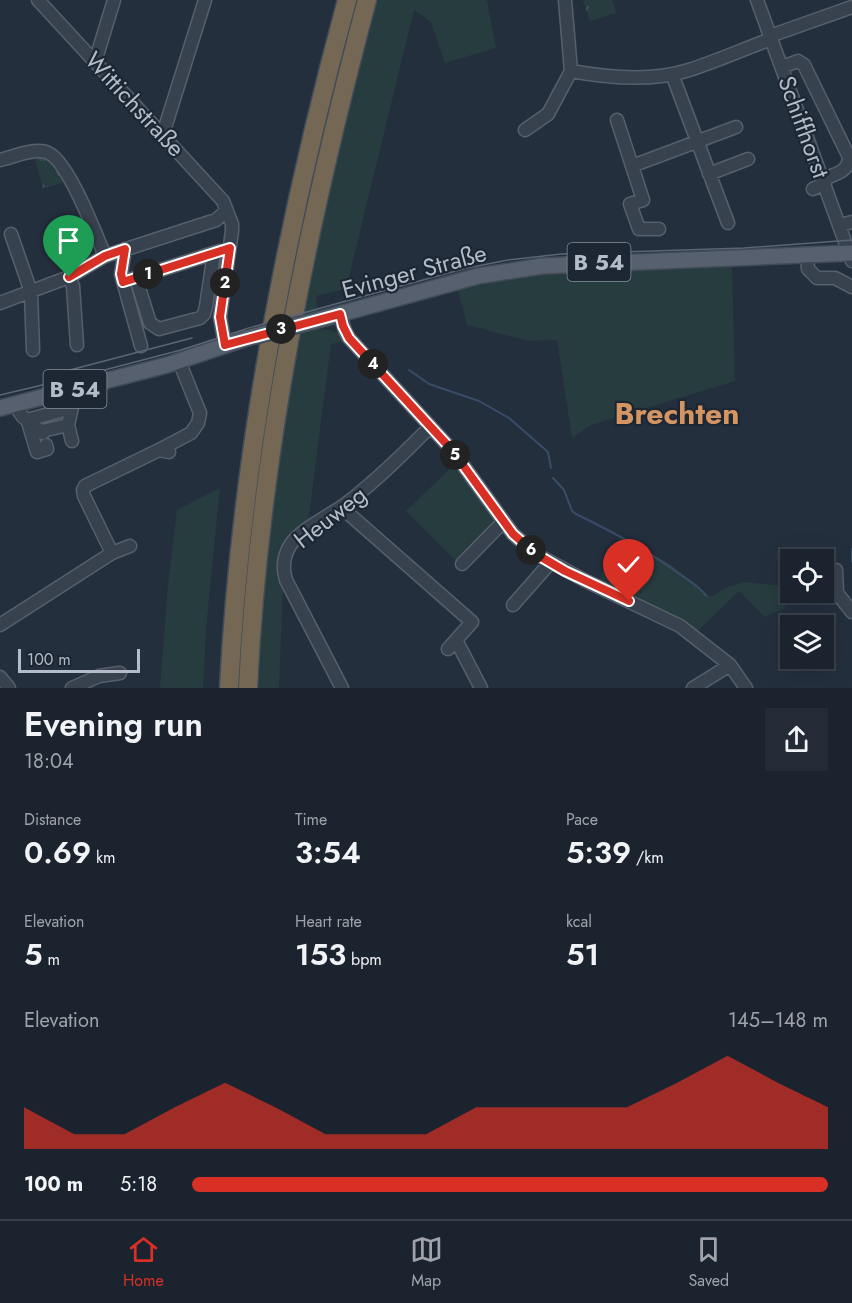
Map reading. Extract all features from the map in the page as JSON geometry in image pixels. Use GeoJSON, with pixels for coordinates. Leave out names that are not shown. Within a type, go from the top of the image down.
{"type":"FeatureCollection","features":[{"type":"Feature","properties":{"kind":"highway"},"geometry":{"type":"LineString","coordinates":[[229,688],[239,544],[265,365],[299,191],[347,0]]}},
{"type":"Feature","properties":{"kind":"highway"},"geometry":{"type":"LineString","coordinates":[[248,688],[264,497],[288,339],[320,186],[366,0]]}},
{"type":"Feature","properties":{"kind":"main road","name":"Evinger Straße"},"geometry":{"type":"LineString","coordinates":[[7,406],[179,361],[248,338],[478,276],[542,266],[851,256]]}},
{"type":"Feature","properties":{"kind":"street","name":"Wittichstraße"},"geometry":{"type":"LineString","coordinates":[[38,0],[224,201],[232,224],[220,317],[225,345]]}},
{"type":"Feature","properties":{"kind":"street"},"geometry":{"type":"LineString","coordinates":[[95,62],[114,0]]}},
{"type":"Feature","properties":{"kind":"street"},"geometry":{"type":"LineString","coordinates":[[163,134],[205,0]]}},
{"type":"Feature","properties":{"kind":"street"},"geometry":{"type":"LineString","coordinates":[[525,130],[548,114],[571,71],[565,0]]}},
{"type":"Feature","properties":{"kind":"street","name":"Schiffhorst"},"geometry":{"type":"LineString","coordinates":[[758,0],[824,181],[846,224],[851,256]]}},
{"type":"Feature","properties":{"kind":"street"},"geometry":{"type":"LineString","coordinates":[[571,71],[616,78],[672,74],[688,70],[852,7]]}},
{"type":"Feature","properties":{"kind":"street"},"geometry":{"type":"LineString","coordinates":[[782,67],[798,61],[804,64],[849,158],[849,164],[845,170],[813,189]]}},
{"type":"Feature","properties":{"kind":"street"},"geometry":{"type":"LineString","coordinates":[[672,74],[728,223]]}},
{"type":"Feature","properties":{"kind":"street"},"geometry":{"type":"LineString","coordinates":[[617,120],[643,200],[630,204],[639,229],[659,229]]}},
{"type":"Feature","properties":{"kind":"street"},"geometry":{"type":"LineString","coordinates":[[632,166],[736,127]]}},
{"type":"Feature","properties":{"kind":"street"},"geometry":{"type":"LineString","coordinates":[[0,160],[40,151],[48,152],[60,161],[89,218],[105,256]]}},
{"type":"Feature","properties":{"kind":"street"},"geometry":{"type":"LineString","coordinates":[[709,174],[748,159]]}},
{"type":"Feature","properties":{"kind":"street"},"geometry":{"type":"LineString","coordinates":[[0,303],[69,277],[105,256],[216,220],[226,211]]}},
{"type":"Feature","properties":{"kind":"street"},"geometry":{"type":"LineString","coordinates":[[11,234],[31,292],[33,350]]}},
{"type":"Feature","properties":{"kind":"street"},"geometry":{"type":"LineString","coordinates":[[123,282],[230,248]]}},
{"type":"Feature","properties":{"kind":"street"},"geometry":{"type":"LineString","coordinates":[[125,249],[121,274],[141,346]]}},
{"type":"Feature","properties":{"kind":"street"},"geometry":{"type":"LineString","coordinates":[[136,278],[150,323],[155,328],[159,329],[200,318],[206,306],[214,253]]}},
{"type":"Feature","properties":{"kind":"street"},"geometry":{"type":"LineString","coordinates":[[807,256],[808,269],[817,278],[835,278],[852,287]]}},
{"type":"Feature","properties":{"kind":"street"},"geometry":{"type":"LineString","coordinates":[[69,277],[73,286],[76,345]]}},
{"type":"Feature","properties":{"kind":"street"},"geometry":{"type":"LineString","coordinates":[[340,314],[349,338],[452,450],[513,534],[550,563],[681,626],[730,665],[746,688]]}},
{"type":"Feature","properties":{"kind":"street"},"geometry":{"type":"LineString","coordinates":[[112,554],[83,490],[89,484],[164,451],[191,433],[198,423],[200,413],[179,361]]}},
{"type":"Feature","properties":{"kind":"street"},"geometry":{"type":"LineString","coordinates":[[72,441],[69,417],[76,389]]}},
{"type":"Feature","properties":{"kind":"street"},"geometry":{"type":"LineString","coordinates":[[7,406],[37,430]]}},
{"type":"Feature","properties":{"kind":"street"},"geometry":{"type":"LineString","coordinates":[[37,430],[69,417]]}},
{"type":"Feature","properties":{"kind":"street"},"geometry":{"type":"LineString","coordinates":[[37,430],[69,417]]}},
{"type":"Feature","properties":{"kind":"street","name":"Heuweg"},"geometry":{"type":"LineString","coordinates":[[342,688],[286,580],[284,561],[292,542],[380,477],[430,427]]}},
{"type":"Feature","properties":{"kind":"street"},"geometry":{"type":"LineString","coordinates":[[341,507],[472,622],[452,645],[481,688]]}},
{"type":"Feature","properties":{"kind":"street"},"geometry":{"type":"LineString","coordinates":[[462,564],[504,521]]}},
{"type":"Feature","properties":{"kind":"street"},"geometry":{"type":"LineString","coordinates":[[0,625],[112,554],[130,546]]}},
{"type":"Feature","properties":{"kind":"street"},"geometry":{"type":"LineString","coordinates":[[513,605],[550,563]]}},
{"type":"Feature","properties":{"kind":"street"},"geometry":{"type":"LineString","coordinates":[[836,570],[837,593],[852,612]]}},
{"type":"Feature","properties":{"kind":"street"},"geometry":{"type":"LineString","coordinates":[[693,688],[730,665]]}},
{"type":"Feature","properties":{"kind":"street"},"geometry":{"type":"LineString","coordinates":[[72,688],[99,676],[120,673]]}},
{"type":"Feature","properties":{"kind":"street"},"geometry":{"type":"LineString","coordinates":[[0,676],[9,688]]}},
{"type":"Feature","properties":{"kind":"green space"},"geometry":{"type":"Polygon","coordinates":[[[378,0],[487,0],[496,48],[445,63],[431,22],[414,10],[346,289],[316,296],[320,330],[332,330],[347,341],[331,344],[307,531],[284,561],[279,688],[259,688],[264,600],[273,513],[299,341],[335,170],[378,0]]]}},
{"type":"Feature","properties":{"kind":"green space"},"geometry":{"type":"Polygon","coordinates":[[[583,0],[612,0],[616,13],[590,21],[583,0]]]}},
{"type":"Feature","properties":{"kind":"green space"},"geometry":{"type":"Polygon","coordinates":[[[34,156],[49,157],[66,182],[43,188],[34,156]]]}},
{"type":"Feature","properties":{"kind":"green space"},"geometry":{"type":"Polygon","coordinates":[[[732,266],[735,381],[591,425],[572,438],[557,340],[529,341],[467,325],[458,290],[514,278],[561,273],[732,266]]]}},
{"type":"Feature","properties":{"kind":"green space"},"geometry":{"type":"Polygon","coordinates":[[[459,460],[504,521],[458,563],[406,511],[459,460]]]}},
{"type":"Feature","properties":{"kind":"green space"},"geometry":{"type":"Polygon","coordinates":[[[220,488],[206,629],[203,688],[160,688],[168,585],[177,510],[220,488]]]}},
{"type":"Feature","properties":{"kind":"green space"},"geometry":{"type":"Polygon","coordinates":[[[620,535],[673,566],[711,597],[742,582],[780,585],[780,603],[785,603],[785,608],[765,617],[739,591],[696,633],[598,583],[620,535]]]}},
{"type":"Feature","properties":{"kind":"waterway"},"geometry":{"type":"LineString","coordinates":[[409,370],[429,384],[479,401],[509,418],[548,452],[551,468]]}},
{"type":"Feature","properties":{"kind":"waterway"},"geometry":{"type":"LineString","coordinates":[[553,478],[564,490],[572,511],[656,558],[695,584],[706,596]]}},
{"type":"Feature","properties":{"kind":"waterway"},"geometry":{"type":"LineString","coordinates":[[852,549],[852,562]]}},
{"type":"Feature","properties":{"kind":"tram line"},"geometry":{"type":"LineString","coordinates":[[0,395],[181,350],[249,328],[368,295],[467,268],[508,260],[561,254],[744,248],[852,240]]}},
{"type":"Feature","properties":{"kind":"tram line"},"geometry":{"type":"LineString","coordinates":[[70,370],[192,338]]}},
{"type":"Feature","properties":{"kind":"district","name":"Brechten"},"geometry":{"type":"Point","coordinates":[677,413]}},
{"type":"Feature","properties":{"kind":"route"},"geometry":{"type":"LineString","coordinates":[[69,277],[105,256],[125,249],[121,274],[123,282],[230,248],[220,317],[225,345],[340,314],[349,338],[452,450],[513,534],[536,554],[565,571],[629,601]]}}]}
